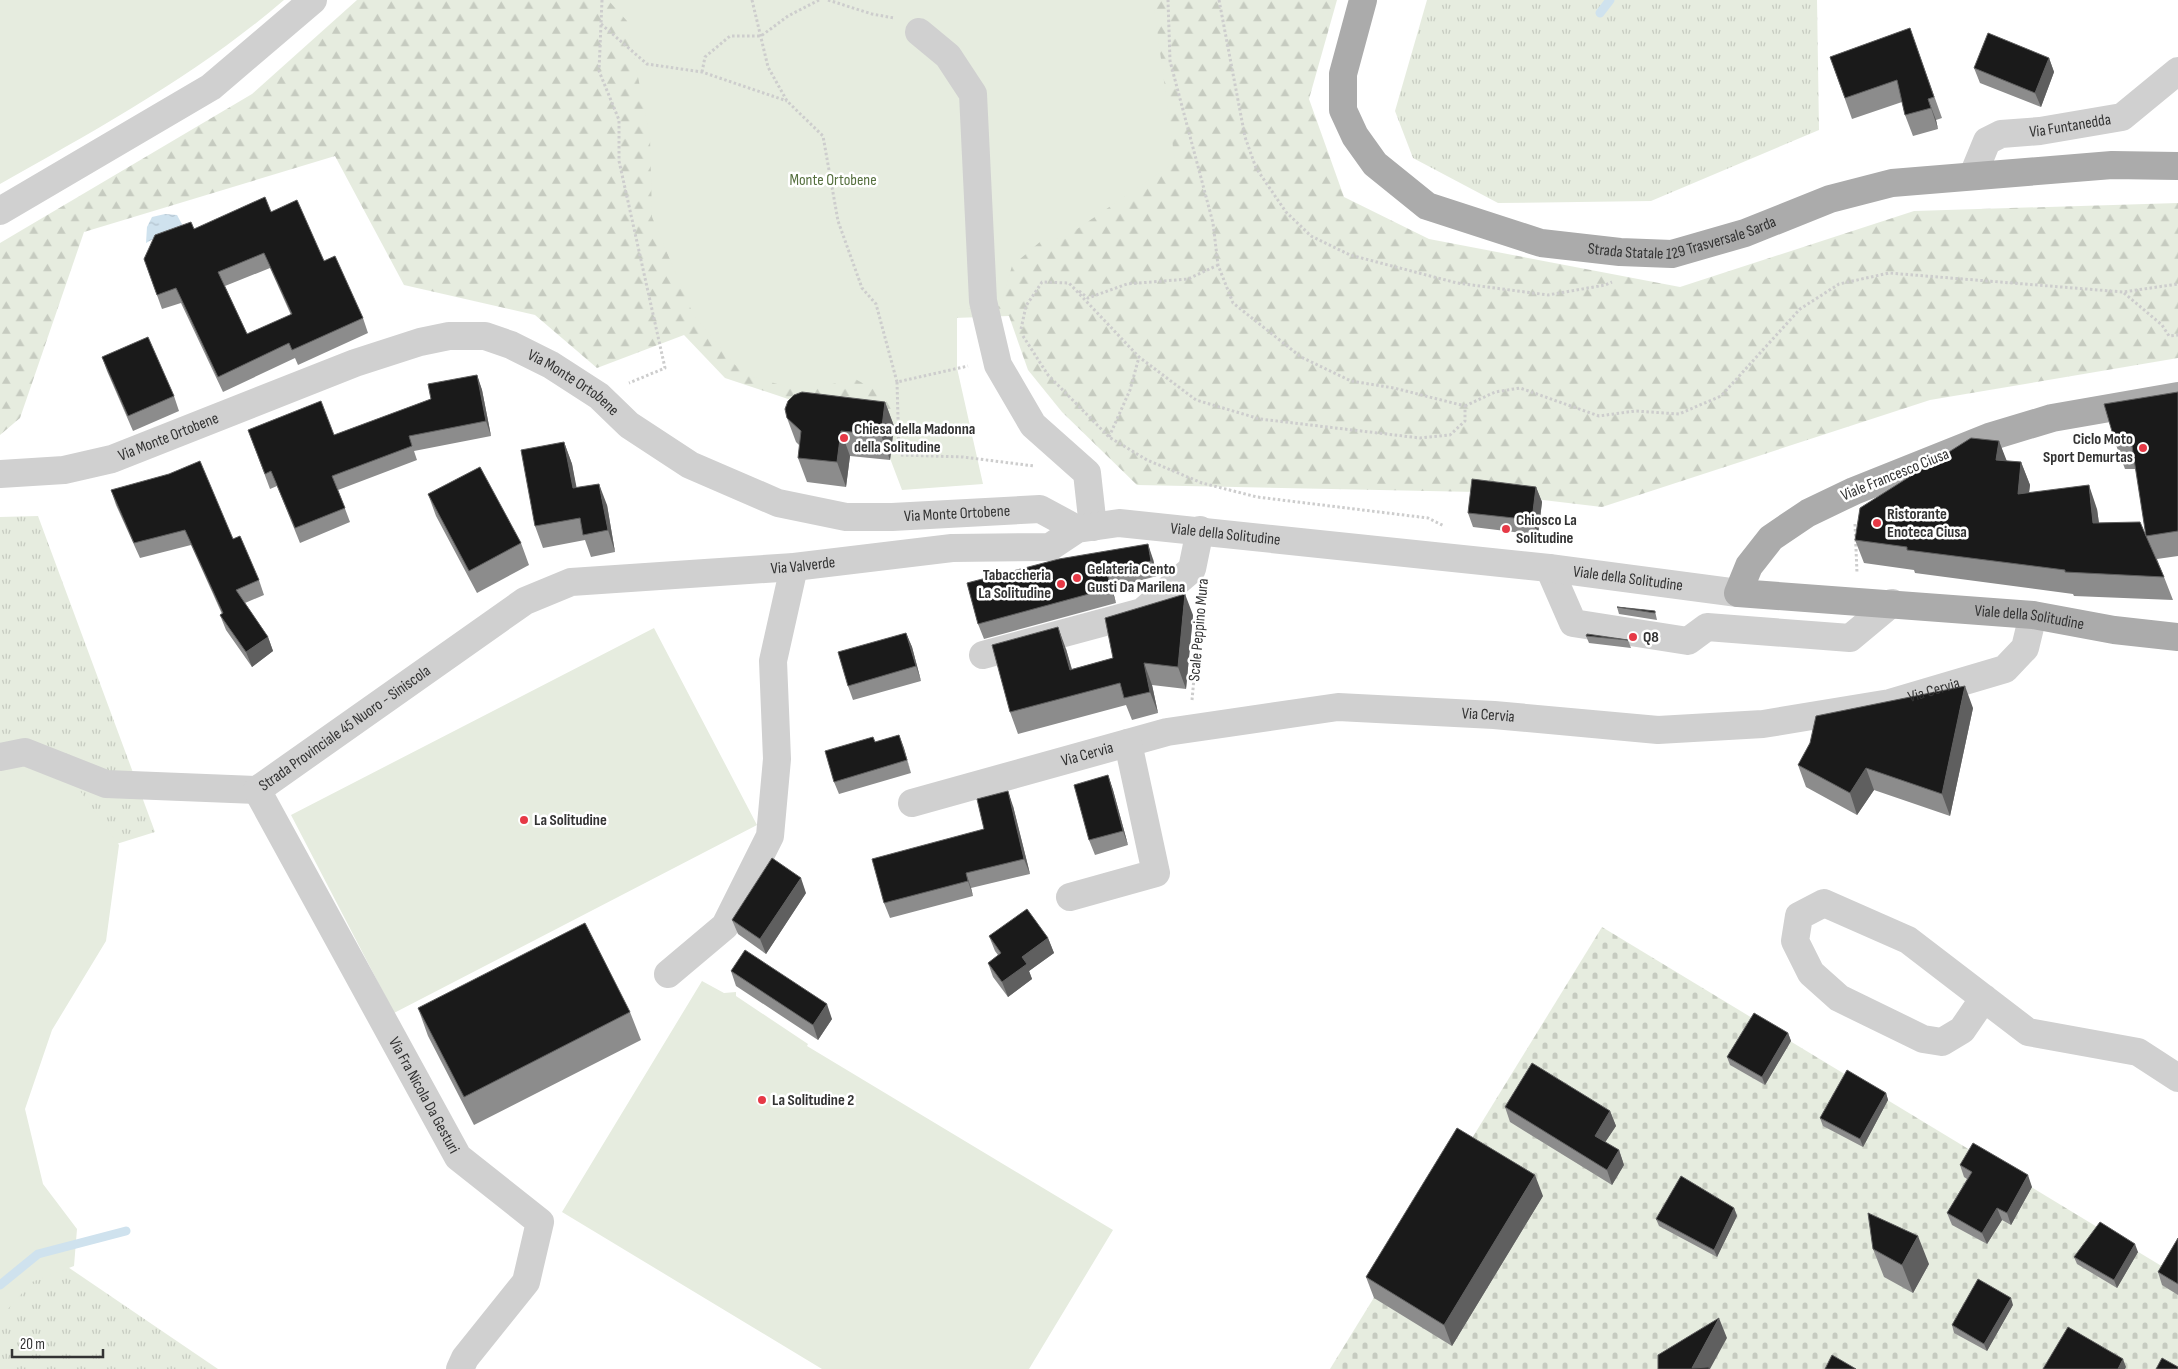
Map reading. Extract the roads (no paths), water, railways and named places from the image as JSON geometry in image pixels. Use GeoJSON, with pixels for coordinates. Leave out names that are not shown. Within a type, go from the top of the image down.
{"type":"FeatureCollection","features":[{"type":"Feature","properties":{"kind":"main road","name":"Strada Statale 129 Trasversale Sarda"},"geometry":{"type":"LineString","coordinates":[[1363,0],[1343,74],[1343,110],[1355,136],[1375,164],[1426,206],[1541,243],[1620,252],[1672,254],[1745,233],[1830,199],[1892,183],[2112,165],[2178,166]]}},
{"type":"Feature","properties":{"kind":"main road","name":"Viale Francesco Ciusa"},"geometry":{"type":"LineString","coordinates":[[1738,593],[1749,566],[1771,538],[1808,513],[1854,490],[1989,437],[2052,418],[2178,396]]}},
{"type":"Feature","properties":{"kind":"main road","name":"Viale della Solitudine"},"geometry":{"type":"LineString","coordinates":[[1738,593],[2033,615],[2114,630],[2178,636]]}},
{"type":"Feature","properties":{"kind":"street"},"geometry":{"type":"LineString","coordinates":[[0,211],[211,88],[313,0]]}},
{"type":"Feature","properties":{"kind":"street"},"geometry":{"type":"LineString","coordinates":[[919,32],[948,56],[973,94],[983,301],[998,365],[1033,425],[1087,473],[1085,528]]}},
{"type":"Feature","properties":{"kind":"street","name":"Via Funtanedda"},"geometry":{"type":"LineString","coordinates":[[1973,175],[1987,141],[2001,134],[2040,131],[2122,117],[2178,71]]}},
{"type":"Feature","properties":{"kind":"street","name":"Via Monte Ortobene"},"geometry":{"type":"LineString","coordinates":[[0,474],[64,470],[112,459],[355,363],[420,342],[448,336],[485,336],[511,345],[551,365],[599,396],[629,424],[690,465],[778,503],[846,517],[892,517],[1040,509],[1085,528]]}},
{"type":"Feature","properties":{"kind":"street","name":"Viale della Solitudine"},"geometry":{"type":"LineString","coordinates":[[1085,528],[1119,523],[1200,530],[1549,568],[1738,593]]}},
{"type":"Feature","properties":{"kind":"street","name":"Via Valverde"},"geometry":{"type":"LineString","coordinates":[[526,601],[571,582],[794,567],[952,548],[1050,547],[1085,528]]}},
{"type":"Feature","properties":{"kind":"street"},"geometry":{"type":"LineString","coordinates":[[983,655],[1142,612],[1192,569],[1200,530]]}},
{"type":"Feature","properties":{"kind":"street"},"geometry":{"type":"LineString","coordinates":[[668,974],[725,926],[770,836],[777,759],[773,661],[794,567]]}},
{"type":"Feature","properties":{"kind":"street"},"geometry":{"type":"LineString","coordinates":[[1549,568],[1573,623],[1688,641],[1707,627],[1850,638],[1892,603]]}},
{"type":"Feature","properties":{"kind":"street","name":"Strada Provinciale 45 Nuoro - Siniscola"},"geometry":{"type":"LineString","coordinates":[[0,757],[25,752],[106,784],[257,790],[526,601]]}},
{"type":"Feature","properties":{"kind":"street","name":"Via Cervia"},"geometry":{"type":"LineString","coordinates":[[912,803],[1167,732],[1338,707],[1494,715],[1658,730],[1763,724],[1890,703],[2005,669],[2025,648],[2033,615]]}},
{"type":"Feature","properties":{"kind":"street"},"geometry":{"type":"LineString","coordinates":[[1070,897],[1156,873],[1128,743]]}},
{"type":"Feature","properties":{"kind":"street","name":"Via Fra Nicola Da Gesturi"},"geometry":{"type":"LineString","coordinates":[[257,790],[458,1157],[540,1222],[526,1282],[465,1358],[460,1369]]}},
{"type":"Feature","properties":{"kind":"street"},"geometry":{"type":"LineString","coordinates":[[1984,998],[1962,1030],[1942,1042],[1923,1039],[1839,998],[1811,973],[1795,941],[1799,916],[1824,903],[1908,940],[1984,998],[2028,1032],[2138,1052],[2178,1078]]}},
{"type":"Feature","properties":{"kind":"water"},"geometry":{"type":"Polygon","coordinates":[[[165,214],[177,215],[185,230],[157,237],[146,243],[147,227],[152,217],[165,214]]]}},
{"type":"Feature","properties":{"kind":"waterway"},"geometry":{"type":"LineString","coordinates":[[1600,13],[1610,0]]}},
{"type":"Feature","properties":{"kind":"waterway"},"geometry":{"type":"LineString","coordinates":[[0,1285],[38,1254],[126,1231]]}},
{"type":"Feature","properties":{"kind":"place","name":"Chiesa della Madonna della Solitudine"},"geometry":{"type":"Point","coordinates":[844,438]}},
{"type":"Feature","properties":{"kind":"place","name":"Ciclo Moto Sport Demurtas"},"geometry":{"type":"Point","coordinates":[2143,448]}},
{"type":"Feature","properties":{"kind":"place","name":"Ristorante Enoteca Ciusa"},"geometry":{"type":"Point","coordinates":[1877,523]}},
{"type":"Feature","properties":{"kind":"place","name":"Chiosco La Solitudine"},"geometry":{"type":"Point","coordinates":[1506,529]}},
{"type":"Feature","properties":{"kind":"place","name":"Gelateria Cento Gusti Da Marilena"},"geometry":{"type":"Point","coordinates":[1077,578]}},
{"type":"Feature","properties":{"kind":"place","name":"Tabaccheria La Solitudine"},"geometry":{"type":"Point","coordinates":[1061,584]}},
{"type":"Feature","properties":{"kind":"place","name":"Q8"},"geometry":{"type":"Point","coordinates":[1633,637]}},
{"type":"Feature","properties":{"kind":"place","name":"La Solitudine"},"geometry":{"type":"Point","coordinates":[524,820]}},
{"type":"Feature","properties":{"kind":"place","name":"La Solitudine 2"},"geometry":{"type":"Point","coordinates":[762,1100]}},
{"type":"Feature","properties":{"kind":"park label","name":"Monte Ortobene"},"geometry":{"type":"Point","coordinates":[833,180]}}]}
